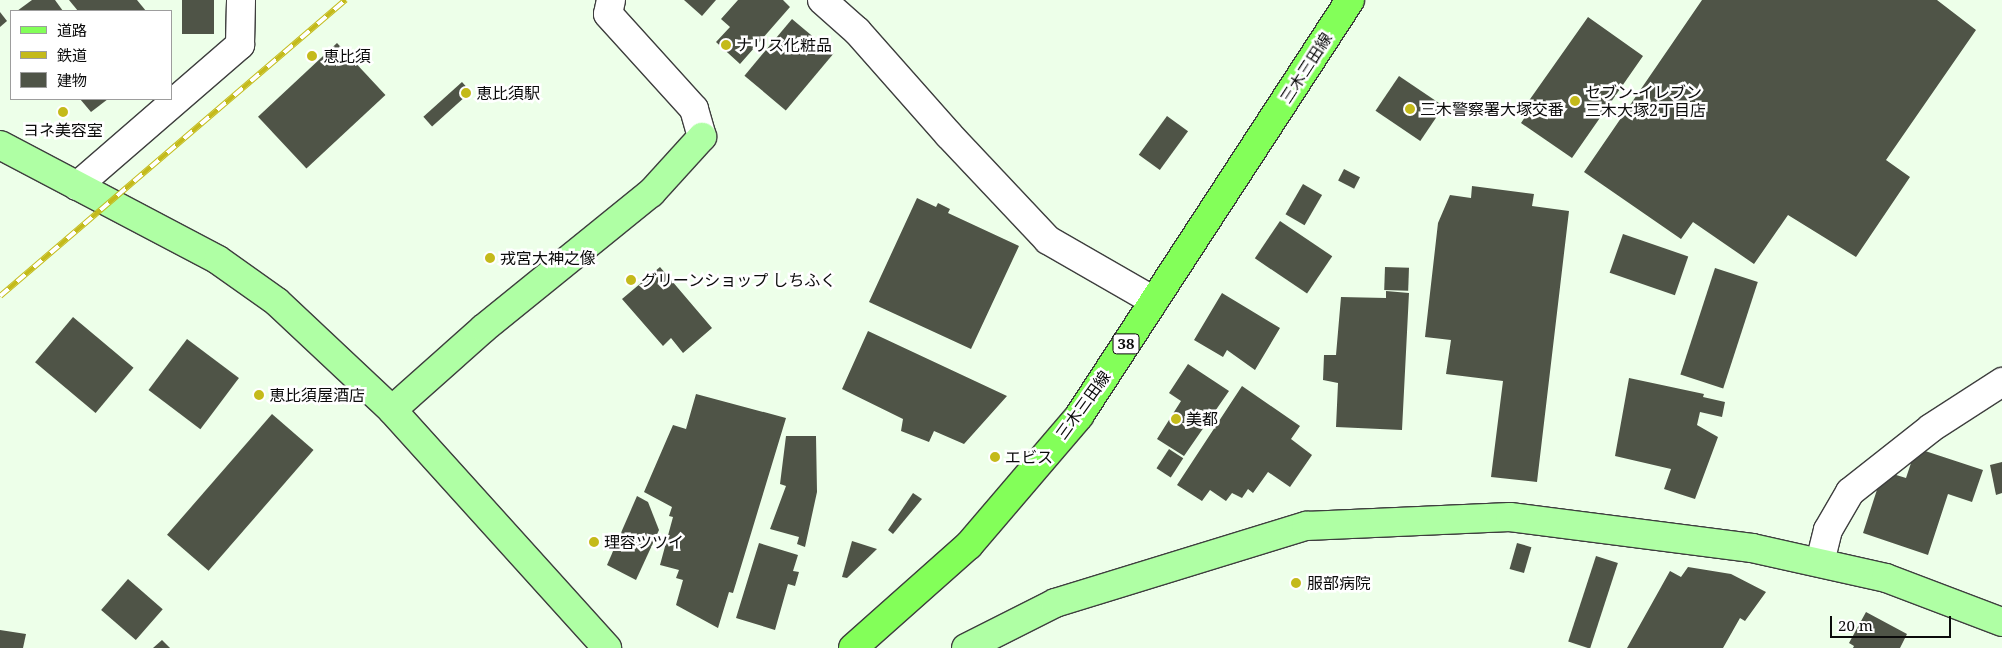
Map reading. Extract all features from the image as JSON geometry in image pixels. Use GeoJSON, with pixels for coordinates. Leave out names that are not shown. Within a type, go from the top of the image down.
{"type":"FeatureCollection","features":[{"type":"Feature","properties":{"kind":"main road","name":"三木三田線"},"geometry":{"type":"LineString","coordinates":[[853,648],[969,545],[1079,416],[1350,0]]}},
{"type":"Feature","properties":{"kind":"street"},"geometry":{"type":"LineString","coordinates":[[77,186],[240,45],[241,0]]}},
{"type":"Feature","properties":{"kind":"street"},"geometry":{"type":"LineString","coordinates":[[392,410],[484,328],[651,192],[702,137],[694,109],[608,14],[611,0]]}},
{"type":"Feature","properties":{"kind":"street"},"geometry":{"type":"LineString","coordinates":[[822,0],[857,31],[949,135],[1048,240],[1154,301]]}},
{"type":"Feature","properties":{"kind":"street"},"geometry":{"type":"LineString","coordinates":[[0,146],[226,265],[277,302],[392,410],[607,648]]}},
{"type":"Feature","properties":{"kind":"street"},"geometry":{"type":"LineString","coordinates":[[1820,562],[1828,530],[1850,492],[1931,428],[2002,382]]}},
{"type":"Feature","properties":{"kind":"street"},"geometry":{"type":"LineString","coordinates":[[966,648],[1055,603],[1306,526],[1510,517],[1752,548],[1820,562],[1886,578],[2002,622]]}},
{"type":"Feature","properties":{"kind":"building"},"geometry":{"type":"Polygon","coordinates":[[[32,0],[55,0],[62,10],[18,10],[32,0]]]}},
{"type":"Feature","properties":{"kind":"building"},"geometry":{"type":"Polygon","coordinates":[[[69,0],[137,0],[145,10],[77,10],[69,0]]]}},
{"type":"Feature","properties":{"kind":"building"},"geometry":{"type":"Polygon","coordinates":[[[182,0],[214,0],[214,34],[182,34],[182,0]]]}},
{"type":"Feature","properties":{"kind":"building"},"geometry":{"type":"Polygon","coordinates":[[[684,0],[716,0],[702,16],[684,0]]]}},
{"type":"Feature","properties":{"kind":"building"},"geometry":{"type":"Polygon","coordinates":[[[738,0],[783,0],[790,7],[740,64],[716,42],[730,27],[721,19],[738,0]]]}},
{"type":"Feature","properties":{"kind":"building"},"geometry":{"type":"Polygon","coordinates":[[[1702,0],[1937,0],[1976,30],[1886,160],[1910,177],[1856,257],[1788,215],[1754,264],[1693,222],[1681,239],[1584,172],[1702,0]]]}},
{"type":"Feature","properties":{"kind":"building"},"geometry":{"type":"Polygon","coordinates":[[[0,12],[7,21],[0,27],[0,12]]]}},
{"type":"Feature","properties":{"kind":"building"},"geometry":{"type":"Polygon","coordinates":[[[1588,17],[1643,56],[1572,158],[1521,123],[1533,105],[1528,102],[1588,17]]]}},
{"type":"Feature","properties":{"kind":"building"},"geometry":{"type":"Polygon","coordinates":[[[792,19],[833,54],[786,110],[744,76],[792,19]]]}},
{"type":"Feature","properties":{"kind":"building"},"geometry":{"type":"Polygon","coordinates":[[[337,43],[385,95],[306,169],[258,117],[337,43]]]}},
{"type":"Feature","properties":{"kind":"building","name":"三木警察署大塚交番"},"geometry":{"type":"Polygon","coordinates":[[[1399,76],[1444,106],[1420,141],[1376,111],[1399,76]]]}},
{"type":"Feature","properties":{"kind":"building"},"geometry":{"type":"Polygon","coordinates":[[[462,82],[471,92],[432,126],[423,117],[462,82]]]}},
{"type":"Feature","properties":{"kind":"building"},"geometry":{"type":"Polygon","coordinates":[[[81,100],[107,100],[91,112],[81,100]]]}},
{"type":"Feature","properties":{"kind":"building"},"geometry":{"type":"Polygon","coordinates":[[[1167,116],[1188,131],[1160,170],[1139,155],[1167,116]]]}},
{"type":"Feature","properties":{"kind":"building"},"geometry":{"type":"Polygon","coordinates":[[[1344,169],[1360,177],[1354,189],[1338,181],[1344,169]]]}},
{"type":"Feature","properties":{"kind":"building"},"geometry":{"type":"Polygon","coordinates":[[[1303,184],[1322,195],[1305,225],[1286,214],[1303,184]]]}},
{"type":"Feature","properties":{"kind":"building"},"geometry":{"type":"Polygon","coordinates":[[[1472,186],[1534,194],[1532,206],[1569,211],[1537,482],[1491,477],[1503,381],[1446,374],[1451,340],[1425,337],[1438,223],[1450,195],[1471,198],[1472,186]]]}},
{"type":"Feature","properties":{"kind":"building"},"geometry":{"type":"Polygon","coordinates":[[[917,198],[936,207],[938,203],[950,209],[948,213],[1019,246],[971,349],[869,302],[917,198]]]}},
{"type":"Feature","properties":{"kind":"building"},"geometry":{"type":"Polygon","coordinates":[[[1280,221],[1332,256],[1307,294],[1255,258],[1280,221]]]}},
{"type":"Feature","properties":{"kind":"building"},"geometry":{"type":"Polygon","coordinates":[[[1623,234],[1688,256],[1675,295],[1610,273],[1623,234]]]}},
{"type":"Feature","properties":{"kind":"building"},"geometry":{"type":"Polygon","coordinates":[[[660,267],[712,328],[683,353],[671,338],[663,346],[622,299],[660,267]]]}},
{"type":"Feature","properties":{"kind":"building"},"geometry":{"type":"Polygon","coordinates":[[[1385,267],[1409,268],[1408,291],[1384,290],[1385,267]]]}},
{"type":"Feature","properties":{"kind":"building"},"geometry":{"type":"Polygon","coordinates":[[[1715,268],[1758,282],[1723,388],[1680,375],[1715,268]]]}},
{"type":"Feature","properties":{"kind":"building"},"geometry":{"type":"Polygon","coordinates":[[[1386,291],[1409,293],[1402,430],[1336,427],[1338,383],[1323,380],[1324,355],[1336,355],[1341,297],[1386,298],[1386,291]]]}},
{"type":"Feature","properties":{"kind":"building"},"geometry":{"type":"Polygon","coordinates":[[[1222,293],[1280,328],[1255,370],[1227,350],[1223,357],[1194,340],[1222,293]]]}},
{"type":"Feature","properties":{"kind":"building"},"geometry":{"type":"Polygon","coordinates":[[[73,317],[134,368],[96,413],[35,362],[73,317]]]}},
{"type":"Feature","properties":{"kind":"building"},"geometry":{"type":"Polygon","coordinates":[[[868,331],[1007,396],[964,444],[934,431],[929,442],[901,431],[903,419],[842,389],[868,331]]]}},
{"type":"Feature","properties":{"kind":"building"},"geometry":{"type":"Polygon","coordinates":[[[187,339],[239,378],[200,429],[148,390],[187,339]]]}},
{"type":"Feature","properties":{"kind":"building"},"geometry":{"type":"Polygon","coordinates":[[[1188,364],[1229,391],[1184,456],[1157,439],[1181,401],[1169,393],[1188,364]]]}},
{"type":"Feature","properties":{"kind":"building"},"geometry":{"type":"Polygon","coordinates":[[[1629,378],[1704,394],[1703,397],[1725,402],[1722,417],[1700,412],[1697,425],[1718,437],[1695,499],[1664,489],[1671,469],[1615,456],[1629,378]]]}},
{"type":"Feature","properties":{"kind":"building"},"geometry":{"type":"Polygon","coordinates":[[[1242,386],[1300,426],[1291,439],[1312,455],[1290,487],[1268,472],[1253,493],[1248,489],[1242,498],[1232,493],[1226,501],[1210,490],[1202,501],[1177,485],[1242,386]]]}},
{"type":"Feature","properties":{"kind":"building"},"geometry":{"type":"Polygon","coordinates":[[[696,394],[786,418],[733,593],[729,592],[718,628],[676,605],[683,580],[676,578],[679,570],[660,565],[673,517],[669,516],[672,507],[644,492],[673,425],[686,429],[696,394]]]}},
{"type":"Feature","properties":{"kind":"building"},"geometry":{"type":"Polygon","coordinates":[[[272,414],[314,450],[209,571],[167,535],[272,414]]]}},
{"type":"Feature","properties":{"kind":"building"},"geometry":{"type":"Polygon","coordinates":[[[786,436],[816,436],[817,492],[805,547],[797,544],[799,537],[770,529],[786,486],[780,484],[786,436]]]}},
{"type":"Feature","properties":{"kind":"building"},"geometry":{"type":"Polygon","coordinates":[[[1916,448],[1983,470],[1972,502],[1948,494],[1928,555],[1863,533],[1883,471],[1906,478],[1916,448]]]}},
{"type":"Feature","properties":{"kind":"building"},"geometry":{"type":"Polygon","coordinates":[[[1169,449],[1183,458],[1171,478],[1156,468],[1169,449]]]}},
{"type":"Feature","properties":{"kind":"building"},"geometry":{"type":"Polygon","coordinates":[[[2002,462],[2002,493],[1996,495],[1990,465],[2002,462]]]}},
{"type":"Feature","properties":{"kind":"building"},"geometry":{"type":"Polygon","coordinates":[[[913,493],[922,499],[893,534],[888,530],[913,493]]]}},
{"type":"Feature","properties":{"kind":"building"},"geometry":{"type":"Polygon","coordinates":[[[637,496],[648,502],[659,530],[636,580],[607,565],[637,496]]]}},
{"type":"Feature","properties":{"kind":"building"},"geometry":{"type":"Polygon","coordinates":[[[852,541],[877,549],[847,578],[842,577],[852,541]]]}},
{"type":"Feature","properties":{"kind":"building"},"geometry":{"type":"Polygon","coordinates":[[[759,543],[798,555],[793,571],[799,572],[795,586],[788,584],[775,630],[736,618],[759,543]]]}},
{"type":"Feature","properties":{"kind":"building"},"geometry":{"type":"Polygon","coordinates":[[[1517,543],[1531,547],[1524,573],[1510,569],[1517,543]]]}},
{"type":"Feature","properties":{"kind":"building"},"geometry":{"type":"Polygon","coordinates":[[[1596,556],[1618,563],[1590,648],[1568,642],[1596,556]]]}},
{"type":"Feature","properties":{"kind":"building"},"geometry":{"type":"Polygon","coordinates":[[[1688,567],[1731,574],[1766,592],[1745,621],[1740,618],[1723,648],[1627,648],[1670,571],[1681,577],[1688,567]]]}},
{"type":"Feature","properties":{"kind":"building"},"geometry":{"type":"Polygon","coordinates":[[[128,579],[163,609],[136,640],[101,610],[128,579]]]}},
{"type":"Feature","properties":{"kind":"building"},"geometry":{"type":"Polygon","coordinates":[[[1866,612],[1907,634],[1900,648],[1853,648],[1854,646],[1849,643],[1866,612]]]}},
{"type":"Feature","properties":{"kind":"building"},"geometry":{"type":"Polygon","coordinates":[[[0,630],[26,634],[23,648],[0,648],[0,630]]]}},
{"type":"Feature","properties":{"kind":"building"},"geometry":{"type":"Polygon","coordinates":[[[162,640],[170,648],[153,648],[162,640]]]}},
{"type":"Feature","properties":{"kind":"railway"},"geometry":{"type":"LineString","coordinates":[[0,296],[345,0]]}},
{"type":"Feature","properties":{"kind":"place","name":"ナリス化粧品"},"geometry":{"type":"Point","coordinates":[726,45]}},
{"type":"Feature","properties":{"kind":"place","name":"恵比須"},"geometry":{"type":"Point","coordinates":[312,56]}},
{"type":"Feature","properties":{"kind":"place","name":"恵比須駅"},"geometry":{"type":"Point","coordinates":[466,93]}},
{"type":"Feature","properties":{"kind":"place","name":"セブン-イレブン 三木大塚2丁目店"},"geometry":{"type":"Point","coordinates":[1575,101]}},
{"type":"Feature","properties":{"kind":"place","name":"三木警察署大塚交番"},"geometry":{"type":"Point","coordinates":[1410,109]}},
{"type":"Feature","properties":{"kind":"place","name":"ヨネ美容室"},"geometry":{"type":"Point","coordinates":[63,112]}},
{"type":"Feature","properties":{"kind":"place","name":"戎宮大神之像"},"geometry":{"type":"Point","coordinates":[490,258]}},
{"type":"Feature","properties":{"kind":"place","name":"グリーンショップ しちふく"},"geometry":{"type":"Point","coordinates":[631,280]}},
{"type":"Feature","properties":{"kind":"place","name":"恵比須屋酒店"},"geometry":{"type":"Point","coordinates":[259,395]}},
{"type":"Feature","properties":{"kind":"place","name":"美都"},"geometry":{"type":"Point","coordinates":[1176,419]}},
{"type":"Feature","properties":{"kind":"place","name":"エビス"},"geometry":{"type":"Point","coordinates":[995,457]}},
{"type":"Feature","properties":{"kind":"place","name":"理容ツツイ"},"geometry":{"type":"Point","coordinates":[594,542]}},
{"type":"Feature","properties":{"kind":"place","name":"服部病院"},"geometry":{"type":"Point","coordinates":[1296,583]}}]}
